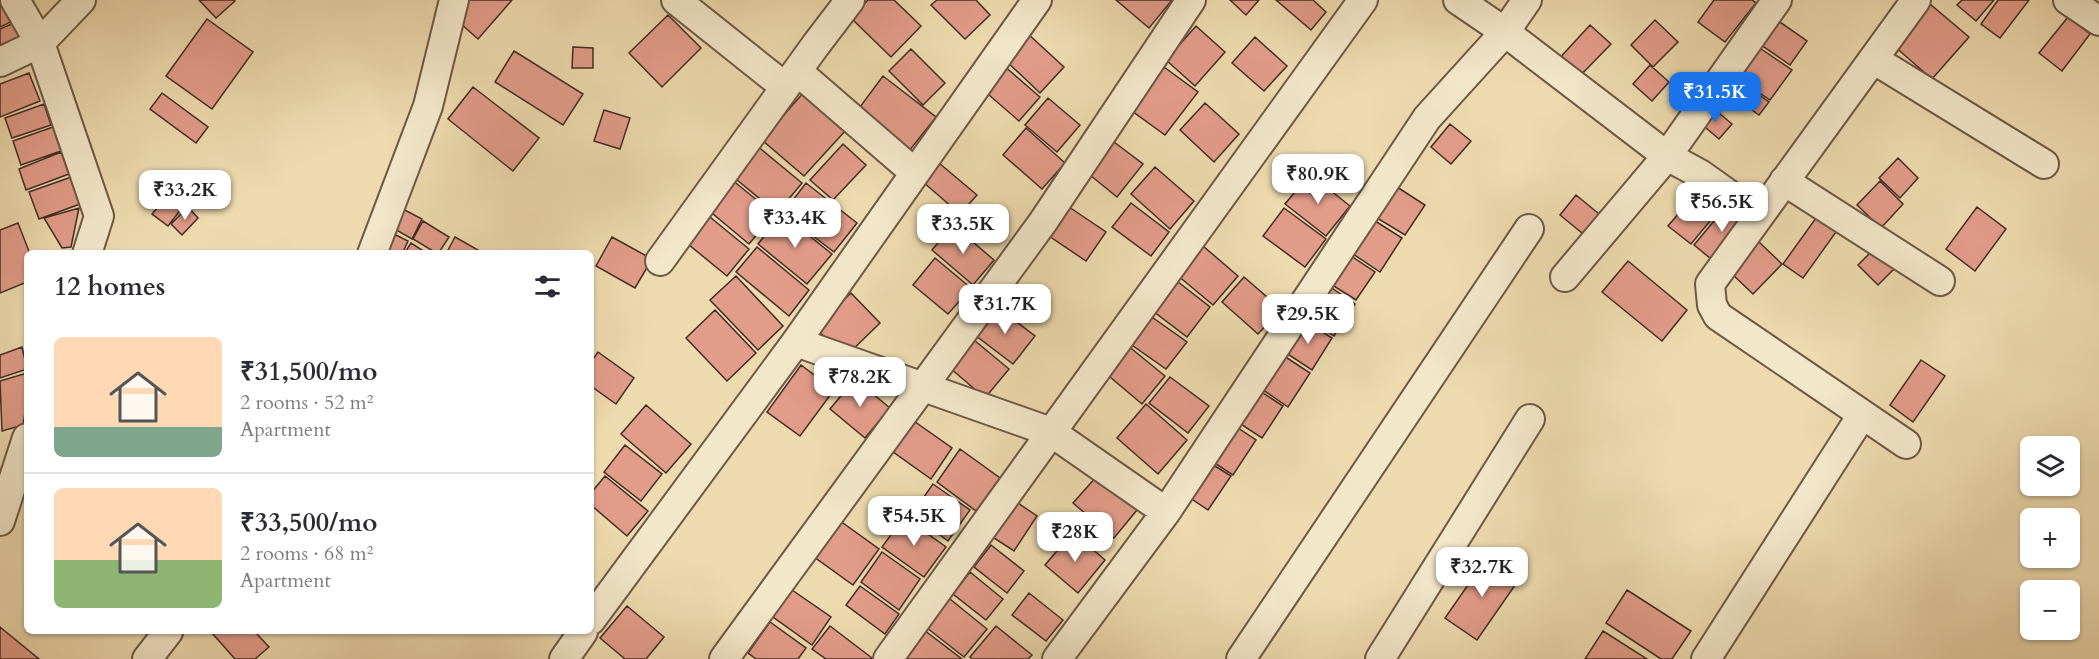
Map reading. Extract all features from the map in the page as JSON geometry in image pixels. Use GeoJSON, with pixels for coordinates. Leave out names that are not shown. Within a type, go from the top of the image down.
{"type":"FeatureCollection","features":[{"type":"Feature","properties":{"kind":"street"},"geometry":{"type":"LineString","coordinates":[[15,0],[40,44],[99,216],[88,250]]}},
{"type":"Feature","properties":{"kind":"street"},"geometry":{"type":"LineString","coordinates":[[0,62],[40,44],[81,0]]}},
{"type":"Feature","properties":{"kind":"street"},"geometry":{"type":"LineString","coordinates":[[374,250],[428,106],[454,0]]}},
{"type":"Feature","properties":{"kind":"street"},"geometry":{"type":"LineString","coordinates":[[676,0],[791,79],[915,173]]}},
{"type":"Feature","properties":{"kind":"street"},"geometry":{"type":"LineString","coordinates":[[660,261],[850,0]]}},
{"type":"Feature","properties":{"kind":"street"},"geometry":{"type":"LineString","coordinates":[[594,616],[796,342],[1037,0]]}},
{"type":"Feature","properties":{"kind":"street"},"geometry":{"type":"LineString","coordinates":[[724,659],[1043,222],[1191,0]]}},
{"type":"Feature","properties":{"kind":"street"},"geometry":{"type":"LineString","coordinates":[[888,659],[1363,0]]}},
{"type":"Feature","properties":{"kind":"street"},"geometry":{"type":"LineString","coordinates":[[1458,0],[1505,32],[1667,156],[1701,174],[1759,216]]}},
{"type":"Feature","properties":{"kind":"street"},"geometry":{"type":"LineString","coordinates":[[1058,659],[1166,512],[1427,118],[1505,32],[1527,0]]}},
{"type":"Feature","properties":{"kind":"street"},"geometry":{"type":"LineString","coordinates":[[1565,277],[1667,156],[1777,0]]}},
{"type":"Feature","properties":{"kind":"street"},"geometry":{"type":"LineString","coordinates":[[1906,444],[1718,316],[1712,305],[1710,284],[1916,0]]}},
{"type":"Feature","properties":{"kind":"street"},"geometry":{"type":"LineString","coordinates":[[1873,59],[2044,164]]}},
{"type":"Feature","properties":{"kind":"street"},"geometry":{"type":"LineString","coordinates":[[1784,182],[1940,281]]}},
{"type":"Feature","properties":{"kind":"street"},"geometry":{"type":"LineString","coordinates":[[1241,659],[1529,229]]}},
{"type":"Feature","properties":{"kind":"street"},"geometry":{"type":"LineString","coordinates":[[796,342],[1051,432],[1166,512]]}},
{"type":"Feature","properties":{"kind":"street"},"geometry":{"type":"LineString","coordinates":[[1706,659],[1862,415]]}},
{"type":"Feature","properties":{"kind":"street"},"geometry":{"type":"LineString","coordinates":[[1380,659],[1530,419]]}},
{"type":"Feature","properties":{"kind":"street"},"geometry":{"type":"LineString","coordinates":[[0,521],[24,447]]}},
{"type":"Feature","properties":{"kind":"street"},"geometry":{"type":"LineString","coordinates":[[0,455],[11,486]]}},
{"type":"Feature","properties":{"kind":"street"},"geometry":{"type":"LineString","coordinates":[[147,659],[166,634]]}},
{"type":"Feature","properties":{"kind":"street"},"geometry":{"type":"LineString","coordinates":[[564,659],[582,634]]}},
{"type":"Feature","properties":{"kind":"building"},"geometry":{"type":"Polygon","coordinates":[[[0,0],[9,0],[17,19],[0,27],[0,0]]]}},
{"type":"Feature","properties":{"kind":"building"},"geometry":{"type":"Polygon","coordinates":[[[199,0],[234,0],[235,1],[216,18],[199,0]]]}},
{"type":"Feature","properties":{"kind":"building"},"geometry":{"type":"Polygon","coordinates":[[[466,0],[512,0],[478,39],[452,16],[466,0]]]}},
{"type":"Feature","properties":{"kind":"building"},"geometry":{"type":"Polygon","coordinates":[[[868,0],[894,0],[921,26],[891,57],[851,18],[868,0]]]}},
{"type":"Feature","properties":{"kind":"building"},"geometry":{"type":"Polygon","coordinates":[[[937,0],[976,0],[990,15],[965,39],[931,5],[937,0]]]}},
{"type":"Feature","properties":{"kind":"building"},"geometry":{"type":"Polygon","coordinates":[[[1116,0],[1172,0],[1149,28],[1116,0]]]}},
{"type":"Feature","properties":{"kind":"building"},"geometry":{"type":"Polygon","coordinates":[[[1230,0],[1259,0],[1246,15],[1230,0]]]}},
{"type":"Feature","properties":{"kind":"building"},"geometry":{"type":"Polygon","coordinates":[[[1276,0],[1313,0],[1326,12],[1311,30],[1276,0]]]}},
{"type":"Feature","properties":{"kind":"building"},"geometry":{"type":"Polygon","coordinates":[[[1714,0],[1752,0],[1756,3],[1725,42],[1698,22],[1714,0]]]}},
{"type":"Feature","properties":{"kind":"building"},"geometry":{"type":"Polygon","coordinates":[[[1962,0],[1994,0],[1976,21],[1957,5],[1962,0]]]}},
{"type":"Feature","properties":{"kind":"building"},"geometry":{"type":"Polygon","coordinates":[[[1998,0],[2029,0],[2000,38],[1981,24],[1998,0]]]}},
{"type":"Feature","properties":{"kind":"building"},"geometry":{"type":"Polygon","coordinates":[[[1930,4],[1969,37],[1932,79],[1894,46],[1930,4]]]}},
{"type":"Feature","properties":{"kind":"building"},"geometry":{"type":"Polygon","coordinates":[[[668,15],[701,48],[662,87],[629,53],[668,15]]]}},
{"type":"Feature","properties":{"kind":"building"},"geometry":{"type":"Polygon","coordinates":[[[2068,17],[2090,34],[2062,71],[2039,53],[2068,17]]]}},
{"type":"Feature","properties":{"kind":"building"},"geometry":{"type":"Polygon","coordinates":[[[1774,18],[1807,41],[1790,65],[1757,42],[1774,18]]]}},
{"type":"Feature","properties":{"kind":"building"},"geometry":{"type":"Polygon","coordinates":[[[207,19],[253,52],[212,109],[166,76],[207,19]]]}},
{"type":"Feature","properties":{"kind":"building"},"geometry":{"type":"Polygon","coordinates":[[[1655,20],[1678,42],[1653,67],[1631,45],[1655,20]]]}},
{"type":"Feature","properties":{"kind":"building"},"geometry":{"type":"Polygon","coordinates":[[[16,22],[26,45],[0,56],[0,29],[16,22]]]}},
{"type":"Feature","properties":{"kind":"building"},"geometry":{"type":"Polygon","coordinates":[[[1590,25],[1611,44],[1576,80],[1556,62],[1590,25]]]}},
{"type":"Feature","properties":{"kind":"building"},"geometry":{"type":"Polygon","coordinates":[[[1196,26],[1225,52],[1195,86],[1166,60],[1196,26]]]}},
{"type":"Feature","properties":{"kind":"building"},"geometry":{"type":"Polygon","coordinates":[[[1027,33],[1064,67],[1040,93],[1004,59],[1027,33]]]}},
{"type":"Feature","properties":{"kind":"building"},"geometry":{"type":"Polygon","coordinates":[[[1255,37],[1287,66],[1264,91],[1232,63],[1255,37]]]}},
{"type":"Feature","properties":{"kind":"building"},"geometry":{"type":"Polygon","coordinates":[[[1754,44],[1792,70],[1770,100],[1732,74],[1754,44]]]}},
{"type":"Feature","properties":{"kind":"building"},"geometry":{"type":"Polygon","coordinates":[[[573,47],[593,48],[593,68],[572,68],[573,47]]]}},
{"type":"Feature","properties":{"kind":"building"},"geometry":{"type":"Polygon","coordinates":[[[911,49],[945,83],[923,105],[889,71],[911,49]]]}},
{"type":"Feature","properties":{"kind":"building"},"geometry":{"type":"Polygon","coordinates":[[[514,51],[583,94],[563,125],[495,82],[514,51]]]}},
{"type":"Feature","properties":{"kind":"building"},"geometry":{"type":"Polygon","coordinates":[[[1002,64],[1040,97],[1019,121],[981,88],[1002,64]]]}},
{"type":"Feature","properties":{"kind":"building"},"geometry":{"type":"Polygon","coordinates":[[[1650,65],[1669,82],[1652,101],[1633,84],[1650,65]]]}},
{"type":"Feature","properties":{"kind":"building"},"geometry":{"type":"Polygon","coordinates":[[[1164,67],[1198,92],[1165,135],[1132,111],[1164,67]]]}},
{"type":"Feature","properties":{"kind":"building"},"geometry":{"type":"Polygon","coordinates":[[[29,73],[40,101],[0,117],[0,84],[29,73]]]}},
{"type":"Feature","properties":{"kind":"building"},"geometry":{"type":"Polygon","coordinates":[[[1731,75],[1769,102],[1759,115],[1721,88],[1731,75]]]}},
{"type":"Feature","properties":{"kind":"building"},"geometry":{"type":"Polygon","coordinates":[[[883,76],[936,117],[909,151],[857,111],[883,76]]]}},
{"type":"Feature","properties":{"kind":"building"},"geometry":{"type":"Polygon","coordinates":[[[473,87],[539,138],[513,171],[448,119],[473,87]]]}},
{"type":"Feature","properties":{"kind":"building"},"geometry":{"type":"Polygon","coordinates":[[[804,92],[846,130],[804,176],[762,140],[804,92]]]}},
{"type":"Feature","properties":{"kind":"building"},"geometry":{"type":"Polygon","coordinates":[[[162,93],[208,127],[196,143],[150,109],[162,93]]]}},
{"type":"Feature","properties":{"kind":"building"},"geometry":{"type":"Polygon","coordinates":[[[1048,98],[1080,125],[1057,152],[1025,125],[1048,98]]]}},
{"type":"Feature","properties":{"kind":"building"},"geometry":{"type":"Polygon","coordinates":[[[1205,103],[1239,134],[1214,162],[1180,130],[1205,103]]]}},
{"type":"Feature","properties":{"kind":"building"},"geometry":{"type":"Polygon","coordinates":[[[44,104],[51,125],[12,138],[5,118],[44,104]]]}},
{"type":"Feature","properties":{"kind":"building"},"geometry":{"type":"Polygon","coordinates":[[[1712,107],[1732,124],[1719,139],[1699,122],[1712,107]]]}},
{"type":"Feature","properties":{"kind":"building"},"geometry":{"type":"Polygon","coordinates":[[[604,110],[630,118],[620,149],[594,141],[604,110]]]}},
{"type":"Feature","properties":{"kind":"building"},"geometry":{"type":"Polygon","coordinates":[[[1450,124],[1471,141],[1451,164],[1431,147],[1450,124]]]}},
{"type":"Feature","properties":{"kind":"building"},"geometry":{"type":"Polygon","coordinates":[[[53,127],[61,151],[21,165],[13,141],[53,127]]]}},
{"type":"Feature","properties":{"kind":"building"},"geometry":{"type":"Polygon","coordinates":[[[1026,128],[1065,163],[1042,189],[1003,155],[1026,128]]]}},
{"type":"Feature","properties":{"kind":"building"},"geometry":{"type":"Polygon","coordinates":[[[1110,139],[1143,164],[1117,197],[1085,171],[1110,139]]]}},
{"type":"Feature","properties":{"kind":"building"},"geometry":{"type":"Polygon","coordinates":[[[843,144],[866,165],[833,200],[810,180],[843,144]]]}},
{"type":"Feature","properties":{"kind":"building"},"geometry":{"type":"Polygon","coordinates":[[[756,145],[802,183],[777,213],[731,175],[756,145]]]}},
{"type":"Feature","properties":{"kind":"building"},"geometry":{"type":"Polygon","coordinates":[[[61,152],[69,174],[26,190],[19,169],[61,152]]]}},
{"type":"Feature","properties":{"kind":"building"},"geometry":{"type":"Polygon","coordinates":[[[1898,158],[1918,178],[1900,198],[1879,178],[1898,158]]]}},
{"type":"Feature","properties":{"kind":"building"},"geometry":{"type":"Polygon","coordinates":[[[939,163],[977,195],[960,214],[923,182],[939,163]]]}},
{"type":"Feature","properties":{"kind":"building"},"geometry":{"type":"Polygon","coordinates":[[[1155,167],[1194,201],[1170,229],[1131,194],[1155,167]]]}},
{"type":"Feature","properties":{"kind":"building"},"geometry":{"type":"Polygon","coordinates":[[[1310,174],[1350,206],[1326,236],[1285,204],[1310,174]]]}},
{"type":"Feature","properties":{"kind":"building"},"geometry":{"type":"Polygon","coordinates":[[[74,176],[83,203],[39,219],[29,192],[74,176]]]}},
{"type":"Feature","properties":{"kind":"building"},"geometry":{"type":"Polygon","coordinates":[[[731,179],[774,214],[749,244],[707,209],[731,179]]]}},
{"type":"Feature","properties":{"kind":"building"},"geometry":{"type":"Polygon","coordinates":[[[1880,181],[1903,204],[1881,228],[1857,205],[1880,181]]]}},
{"type":"Feature","properties":{"kind":"building"},"geometry":{"type":"Polygon","coordinates":[[[806,183],[857,223],[834,252],[783,213],[806,183]]]}},
{"type":"Feature","properties":{"kind":"building"},"geometry":{"type":"Polygon","coordinates":[[[1703,185],[1725,203],[1691,244],[1668,226],[1703,185]]]}},
{"type":"Feature","properties":{"kind":"building"},"geometry":{"type":"Polygon","coordinates":[[[1397,187],[1425,205],[1405,235],[1377,218],[1397,187]]]}},
{"type":"Feature","properties":{"kind":"building"},"geometry":{"type":"Polygon","coordinates":[[[171,191],[186,203],[168,226],[152,214],[171,191]]]}},
{"type":"Feature","properties":{"kind":"building"},"geometry":{"type":"Polygon","coordinates":[[[1576,195],[1604,218],[1588,238],[1560,215],[1576,195]]]}},
{"type":"Feature","properties":{"kind":"building"},"geometry":{"type":"Polygon","coordinates":[[[1131,203],[1169,232],[1151,256],[1112,227],[1131,203]]]}},
{"type":"Feature","properties":{"kind":"building"},"geometry":{"type":"Polygon","coordinates":[[[1729,203],[1751,221],[1716,263],[1694,245],[1729,203]]]}},
{"type":"Feature","properties":{"kind":"building"},"geometry":{"type":"Polygon","coordinates":[[[188,207],[198,218],[182,235],[171,224],[188,207]]]}},
{"type":"Feature","properties":{"kind":"building"},"geometry":{"type":"Polygon","coordinates":[[[1069,207],[1106,232],[1086,261],[1049,236],[1069,207]]]}},
{"type":"Feature","properties":{"kind":"building"},"geometry":{"type":"Polygon","coordinates":[[[1977,207],[2006,229],[1975,271],[1946,249],[1977,207]]]}},
{"type":"Feature","properties":{"kind":"building"},"geometry":{"type":"Polygon","coordinates":[[[79,208],[71,247],[62,248],[44,218],[79,208]]]}},
{"type":"Feature","properties":{"kind":"building"},"geometry":{"type":"Polygon","coordinates":[[[401,208],[422,219],[412,239],[391,227],[401,208]]]}},
{"type":"Feature","properties":{"kind":"building"},"geometry":{"type":"Polygon","coordinates":[[[1284,208],[1326,239],[1305,267],[1263,236],[1284,208]]]}},
{"type":"Feature","properties":{"kind":"building"},"geometry":{"type":"Polygon","coordinates":[[[705,213],[749,249],[727,276],[683,240],[705,213]]]}},
{"type":"Feature","properties":{"kind":"building"},"geometry":{"type":"Polygon","coordinates":[[[782,214],[832,254],[807,284],[758,244],[782,214]]]}},
{"type":"Feature","properties":{"kind":"building"},"geometry":{"type":"Polygon","coordinates":[[[1816,218],[1836,232],[1803,278],[1783,264],[1816,218]]]}},
{"type":"Feature","properties":{"kind":"building"},"geometry":{"type":"Polygon","coordinates":[[[1372,219],[1402,238],[1380,272],[1350,252],[1372,219]]]}},
{"type":"Feature","properties":{"kind":"building"},"geometry":{"type":"Polygon","coordinates":[[[423,221],[449,237],[441,250],[431,250],[413,239],[423,221]]]}},
{"type":"Feature","properties":{"kind":"building"},"geometry":{"type":"Polygon","coordinates":[[[18,223],[28,250],[24,250],[24,283],[0,293],[0,230],[18,223]]]}},
{"type":"Feature","properties":{"kind":"building"},"geometry":{"type":"Polygon","coordinates":[[[953,225],[994,260],[973,285],[932,250],[953,225]]]}},
{"type":"Feature","properties":{"kind":"building"},"geometry":{"type":"Polygon","coordinates":[[[390,232],[408,241],[404,250],[381,250],[390,232]]]}},
{"type":"Feature","properties":{"kind":"building"},"geometry":{"type":"Polygon","coordinates":[[[455,237],[478,250],[448,250],[455,237]]]}},
{"type":"Feature","properties":{"kind":"building"},"geometry":{"type":"Polygon","coordinates":[[[612,237],[652,259],[635,288],[596,266],[612,237]]]}},
{"type":"Feature","properties":{"kind":"building"},"geometry":{"type":"Polygon","coordinates":[[[1196,240],[1238,276],[1213,305],[1171,270],[1196,240]]]}},
{"type":"Feature","properties":{"kind":"building"},"geometry":{"type":"Polygon","coordinates":[[[1759,242],[1782,264],[1753,294],[1730,272],[1759,242]]]}},
{"type":"Feature","properties":{"kind":"building"},"geometry":{"type":"Polygon","coordinates":[[[411,243],[422,250],[407,250],[411,243]]]}},
{"type":"Feature","properties":{"kind":"building"},"geometry":{"type":"Polygon","coordinates":[[[757,247],[809,290],[789,316],[736,272],[757,247]]]}},
{"type":"Feature","properties":{"kind":"building"},"geometry":{"type":"Polygon","coordinates":[[[1875,248],[1895,268],[1878,285],[1858,265],[1875,248]]]}},
{"type":"Feature","properties":{"kind":"building"},"geometry":{"type":"Polygon","coordinates":[[[1348,254],[1375,272],[1356,300],[1329,283],[1348,254]]]}},
{"type":"Feature","properties":{"kind":"building"},"geometry":{"type":"Polygon","coordinates":[[[935,258],[971,288],[948,314],[913,285],[935,258]]]}},
{"type":"Feature","properties":{"kind":"building"},"geometry":{"type":"Polygon","coordinates":[[[1628,261],[1687,310],[1662,341],[1602,292],[1628,261]]]}},
{"type":"Feature","properties":{"kind":"building"},"geometry":{"type":"Polygon","coordinates":[[[736,276],[783,326],[758,350],[710,300],[736,276]]]}},
{"type":"Feature","properties":{"kind":"building"},"geometry":{"type":"Polygon","coordinates":[[[1244,277],[1281,309],[1258,334],[1222,302],[1244,277]]]}},
{"type":"Feature","properties":{"kind":"building"},"geometry":{"type":"Polygon","coordinates":[[[1173,278],[1210,307],[1187,337],[1149,308],[1173,278]]]}},
{"type":"Feature","properties":{"kind":"building"},"geometry":{"type":"Polygon","coordinates":[[[1326,284],[1355,304],[1334,336],[1304,316],[1326,284]]]}},
{"type":"Feature","properties":{"kind":"building"},"geometry":{"type":"Polygon","coordinates":[[[851,293],[880,323],[844,358],[815,327],[851,293]]]}},
{"type":"Feature","properties":{"kind":"building"},"geometry":{"type":"Polygon","coordinates":[[[997,307],[1035,336],[1013,364],[975,335],[997,307]]]}},
{"type":"Feature","properties":{"kind":"building"},"geometry":{"type":"Polygon","coordinates":[[[715,310],[756,353],[727,381],[686,338],[715,310]]]}},
{"type":"Feature","properties":{"kind":"building"},"geometry":{"type":"Polygon","coordinates":[[[1149,315],[1187,342],[1166,369],[1129,343],[1149,315]]]}},
{"type":"Feature","properties":{"kind":"building"},"geometry":{"type":"Polygon","coordinates":[[[1304,320],[1332,338],[1312,370],[1283,351],[1304,320]]]}},
{"type":"Feature","properties":{"kind":"building"},"geometry":{"type":"Polygon","coordinates":[[[974,340],[1009,369],[985,398],[950,368],[974,340]]]}},
{"type":"Feature","properties":{"kind":"building"},"geometry":{"type":"Polygon","coordinates":[[[1127,345],[1165,376],[1142,404],[1104,372],[1127,345]]]}},
{"type":"Feature","properties":{"kind":"building"},"geometry":{"type":"Polygon","coordinates":[[[22,347],[24,370],[0,378],[0,355],[22,347]]]}},
{"type":"Feature","properties":{"kind":"building"},"geometry":{"type":"Polygon","coordinates":[[[598,352],[634,378],[616,404],[594,388],[594,358],[598,352]]]}},
{"type":"Feature","properties":{"kind":"building"},"geometry":{"type":"Polygon","coordinates":[[[1281,354],[1310,373],[1288,407],[1259,387],[1281,354]]]}},
{"type":"Feature","properties":{"kind":"building"},"geometry":{"type":"Polygon","coordinates":[[[1921,360],[1945,376],[1913,422],[1890,405],[1921,360]]]}},
{"type":"Feature","properties":{"kind":"building"},"geometry":{"type":"Polygon","coordinates":[[[801,365],[834,390],[800,436],[767,412],[801,365]]]}},
{"type":"Feature","properties":{"kind":"building"},"geometry":{"type":"Polygon","coordinates":[[[24,374],[23,425],[2,431],[0,381],[24,374]]]}},
{"type":"Feature","properties":{"kind":"building"},"geometry":{"type":"Polygon","coordinates":[[[1170,377],[1209,406],[1188,433],[1149,403],[1170,377]]]}},
{"type":"Feature","properties":{"kind":"building"},"geometry":{"type":"Polygon","coordinates":[[[855,379],[890,408],[865,438],[830,409],[855,379]]]}},
{"type":"Feature","properties":{"kind":"building"},"geometry":{"type":"Polygon","coordinates":[[[1254,387],[1283,406],[1262,438],[1233,419],[1254,387]]]}},
{"type":"Feature","properties":{"kind":"building"},"geometry":{"type":"Polygon","coordinates":[[[1146,404],[1187,440],[1158,474],[1117,438],[1146,404]]]}},
{"type":"Feature","properties":{"kind":"building"},"geometry":{"type":"Polygon","coordinates":[[[646,405],[691,444],[666,473],[621,434],[646,405]]]}},
{"type":"Feature","properties":{"kind":"building"},"geometry":{"type":"Polygon","coordinates":[[[911,419],[952,448],[931,479],[889,449],[911,419]]]}},
{"type":"Feature","properties":{"kind":"building"},"geometry":{"type":"Polygon","coordinates":[[[1229,422],[1256,440],[1233,475],[1205,457],[1229,422]]]}},
{"type":"Feature","properties":{"kind":"building"},"geometry":{"type":"Polygon","coordinates":[[[625,445],[662,474],[641,501],[604,472],[625,445]]]}},
{"type":"Feature","properties":{"kind":"building"},"geometry":{"type":"Polygon","coordinates":[[[960,449],[1000,478],[976,511],[937,482],[960,449]]]}},
{"type":"Feature","properties":{"kind":"building"},"geometry":{"type":"Polygon","coordinates":[[[1202,458],[1231,476],[1208,510],[1180,491],[1202,458]]]}},
{"type":"Feature","properties":{"kind":"building"},"geometry":{"type":"Polygon","coordinates":[[[605,476],[648,511],[627,536],[594,508],[594,489],[605,476]]]}},
{"type":"Feature","properties":{"kind":"building"},"geometry":{"type":"Polygon","coordinates":[[[1097,476],[1137,510],[1114,538],[1073,503],[1097,476]]]}},
{"type":"Feature","properties":{"kind":"building"},"geometry":{"type":"Polygon","coordinates":[[[933,484],[970,510],[948,541],[912,514],[933,484]]]}},
{"type":"Feature","properties":{"kind":"building"},"geometry":{"type":"Polygon","coordinates":[[[1015,501],[1037,516],[1014,551],[991,536],[1015,501]]]}},
{"type":"Feature","properties":{"kind":"building"},"geometry":{"type":"Polygon","coordinates":[[[904,517],[946,547],[924,577],[882,547],[904,517]]]}},
{"type":"Feature","properties":{"kind":"building"},"geometry":{"type":"Polygon","coordinates":[[[836,518],[879,549],[853,585],[810,554],[836,518]]]}},
{"type":"Feature","properties":{"kind":"building"},"geometry":{"type":"Polygon","coordinates":[[[1073,532],[1105,560],[1078,593],[1045,565],[1073,532]]]}},
{"type":"Feature","properties":{"kind":"building"},"geometry":{"type":"Polygon","coordinates":[[[991,545],[1024,571],[1007,593],[974,567],[991,545]]]}},
{"type":"Feature","properties":{"kind":"building"},"geometry":{"type":"Polygon","coordinates":[[[882,552],[920,579],[899,610],[861,582],[882,552]]]}},
{"type":"Feature","properties":{"kind":"building"},"geometry":{"type":"Polygon","coordinates":[[[1488,556],[1520,578],[1477,640],[1445,618],[1488,556]]]}},
{"type":"Feature","properties":{"kind":"building"},"geometry":{"type":"Polygon","coordinates":[[[970,572],[1003,599],[986,620],[953,594],[970,572]]]}},
{"type":"Feature","properties":{"kind":"building"},"geometry":{"type":"Polygon","coordinates":[[[860,586],[899,614],[885,634],[846,605],[860,586]]]}},
{"type":"Feature","properties":{"kind":"building"},"geometry":{"type":"Polygon","coordinates":[[[792,590],[831,617],[812,645],[773,617],[792,590]]]}},
{"type":"Feature","properties":{"kind":"building"},"geometry":{"type":"Polygon","coordinates":[[[1627,590],[1691,631],[1672,659],[1661,659],[1606,623],[1627,590]]]}},
{"type":"Feature","properties":{"kind":"building"},"geometry":{"type":"Polygon","coordinates":[[[1029,593],[1063,620],[1046,641],[1012,615],[1029,593]]]}},
{"type":"Feature","properties":{"kind":"building"},"geometry":{"type":"Polygon","coordinates":[[[945,595],[987,629],[964,657],[922,624],[945,595]]]}},
{"type":"Feature","properties":{"kind":"building"},"geometry":{"type":"Polygon","coordinates":[[[627,606],[664,637],[646,659],[625,659],[600,638],[627,606]]]}},
{"type":"Feature","properties":{"kind":"building"},"geometry":{"type":"Polygon","coordinates":[[[770,622],[806,648],[798,659],[756,659],[748,653],[770,622]]]}},
{"type":"Feature","properties":{"kind":"building"},"geometry":{"type":"Polygon","coordinates":[[[830,626],[872,658],[826,659],[812,649],[830,626]]]}},
{"type":"Feature","properties":{"kind":"building"},"geometry":{"type":"Polygon","coordinates":[[[996,626],[1032,655],[1028,659],[972,659],[970,657],[996,626]]]}},
{"type":"Feature","properties":{"kind":"building"},"geometry":{"type":"Polygon","coordinates":[[[0,627],[39,659],[0,659],[0,627]]]}},
{"type":"Feature","properties":{"kind":"building"},"geometry":{"type":"Polygon","coordinates":[[[920,627],[962,659],[899,659],[920,627]]]}},
{"type":"Feature","properties":{"kind":"building"},"geometry":{"type":"Polygon","coordinates":[[[1603,631],[1647,659],[1585,659],[1603,631]]]}},
{"type":"Feature","properties":{"kind":"building"},"geometry":{"type":"Polygon","coordinates":[[[213,634],[257,634],[269,647],[255,659],[235,659],[213,634]]]}}]}
